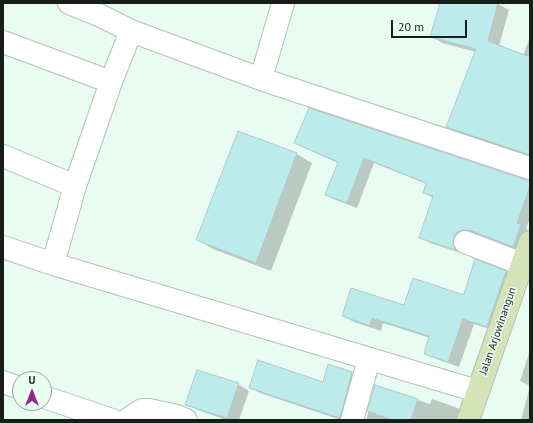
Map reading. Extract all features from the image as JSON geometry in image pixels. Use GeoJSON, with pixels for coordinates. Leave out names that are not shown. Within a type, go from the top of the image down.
{"type":"FeatureCollection","features":[{"type":"Feature","properties":{"kind":"main road","name":"Jalan Arjowinangun"},"geometry":{"type":"LineString","coordinates":[[468,420],[530,242]]}},
{"type":"Feature","properties":{"kind":"street"},"geometry":{"type":"LineString","coordinates":[[69,3],[102,9],[131,31],[261,79],[530,168]]}},
{"type":"Feature","properties":{"kind":"street"},"geometry":{"type":"LineString","coordinates":[[261,79],[283,3]]}},
{"type":"Feature","properties":{"kind":"street"},"geometry":{"type":"LineString","coordinates":[[52,264],[75,186],[111,82],[131,31]]}},
{"type":"Feature","properties":{"kind":"street"},"geometry":{"type":"LineString","coordinates":[[3,42],[111,82]]}},
{"type":"Feature","properties":{"kind":"street"},"geometry":{"type":"LineString","coordinates":[[3,156],[75,186]]}},
{"type":"Feature","properties":{"kind":"street"},"geometry":{"type":"LineString","coordinates":[[465,242],[522,264]]}},
{"type":"Feature","properties":{"kind":"street"},"geometry":{"type":"LineString","coordinates":[[3,247],[52,264],[477,392]]}},
{"type":"Feature","properties":{"kind":"street"},"geometry":{"type":"LineString","coordinates":[[352,420],[369,359]]}},
{"type":"Feature","properties":{"kind":"street"},"geometry":{"type":"LineString","coordinates":[[52,400],[112,420]]}},
{"type":"Feature","properties":{"kind":"street"},"geometry":{"type":"LineString","coordinates":[[127,420],[142,410],[177,416],[186,420]]}},
{"type":"Feature","properties":{"kind":"building"},"geometry":{"type":"Polygon","coordinates":[[[440,3],[498,3],[488,41],[530,57],[530,155],[446,127],[476,49],[430,37],[440,3]]]}},
{"type":"Feature","properties":{"kind":"building"},"geometry":{"type":"Polygon","coordinates":[[[309,108],[526,180],[530,180],[530,186],[517,223],[521,224],[513,247],[470,230],[457,232],[454,237],[453,244],[455,250],[419,238],[433,196],[423,193],[426,183],[364,158],[347,203],[325,195],[338,162],[294,143],[309,108]]]}},
{"type":"Feature","properties":{"kind":"building"},"geometry":{"type":"Polygon","coordinates":[[[238,131],[297,153],[256,263],[196,240],[238,131]]]}},
{"type":"Feature","properties":{"kind":"building"},"geometry":{"type":"Polygon","coordinates":[[[475,259],[506,271],[487,327],[463,319],[448,362],[424,354],[429,336],[372,318],[370,326],[342,316],[351,288],[404,305],[413,278],[464,294],[475,259]]]}},
{"type":"Feature","properties":{"kind":"building"},"geometry":{"type":"Polygon","coordinates":[[[258,360],[323,382],[328,364],[352,372],[340,418],[249,388],[258,360]]]}},
{"type":"Feature","properties":{"kind":"building"},"geometry":{"type":"Polygon","coordinates":[[[197,370],[239,383],[227,418],[185,405],[197,370]]]}},
{"type":"Feature","properties":{"kind":"building"},"geometry":{"type":"Polygon","coordinates":[[[375,385],[418,399],[411,420],[393,420],[367,411],[375,385]]]}}]}
